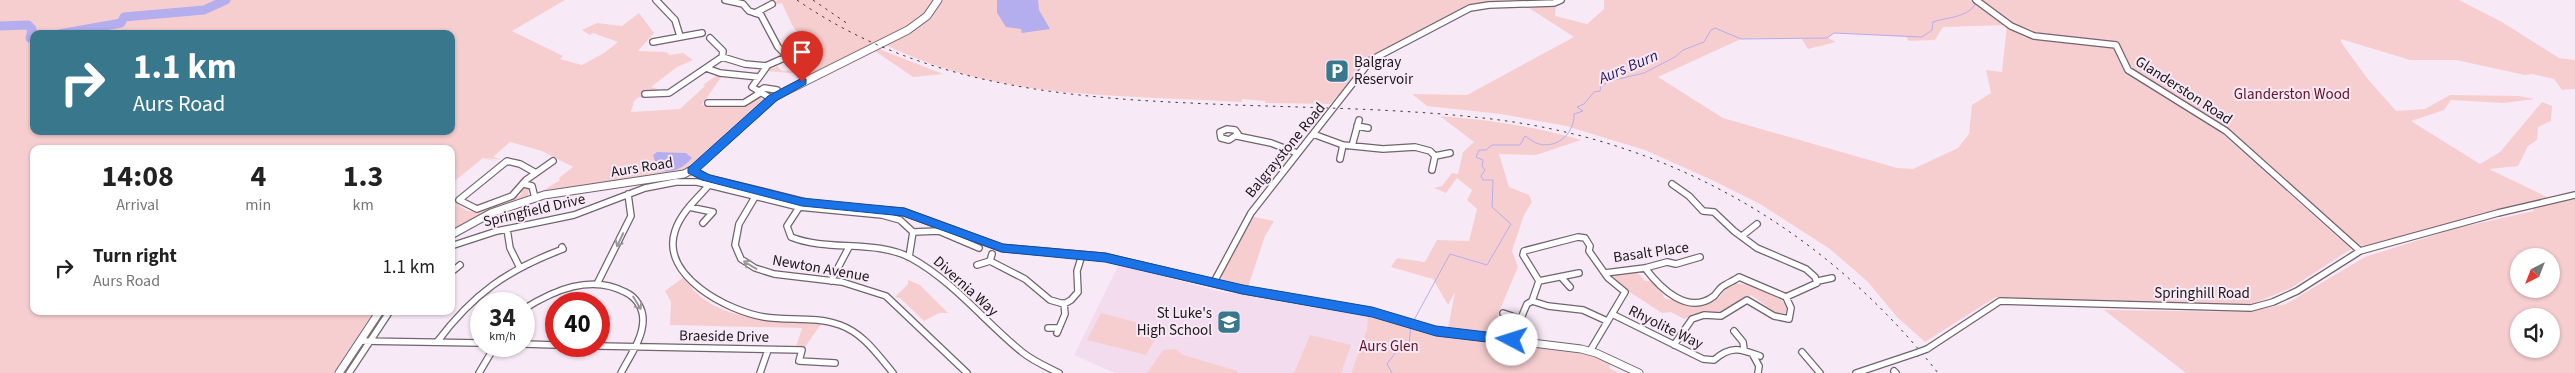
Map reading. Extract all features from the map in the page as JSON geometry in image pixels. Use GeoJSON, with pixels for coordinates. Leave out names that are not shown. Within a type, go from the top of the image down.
{"type":"FeatureCollection","features":[{"type":"Feature","properties":{"kind":"street"},"geometry":{"type":"LineString","coordinates":[[656,0],[669,10],[680,28],[680,36]]}},
{"type":"Feature","properties":{"kind":"street"},"geometry":{"type":"LineString","coordinates":[[725,0],[743,4],[749,11],[761,15],[785,57],[793,65]]}},
{"type":"Feature","properties":{"kind":"street","name":"Aurs Road"},"geometry":{"type":"LineString","coordinates":[[455,233],[491,213],[534,198],[561,192],[667,178],[692,170],[772,99],[794,86],[908,30],[927,16],[938,0]]}},
{"type":"Feature","properties":{"kind":"street","name":"Balgraystone Road"},"geometry":{"type":"LineString","coordinates":[[1214,282],[1251,213],[1297,153],[1374,59],[1470,8],[1489,5],[1554,3],[1561,0]]}},
{"type":"Feature","properties":{"kind":"street","name":"Glanderston Road"},"geometry":{"type":"LineString","coordinates":[[1976,0],[2012,26],[2034,36],[2116,45],[2128,70],[2226,131],[2360,251]]}},
{"type":"Feature","properties":{"kind":"street"},"geometry":{"type":"LineString","coordinates":[[755,13],[772,4]]}},
{"type":"Feature","properties":{"kind":"street"},"geometry":{"type":"LineString","coordinates":[[653,42],[702,33]]}},
{"type":"Feature","properties":{"kind":"street"},"geometry":{"type":"LineString","coordinates":[[710,38],[723,51],[722,57]]}},
{"type":"Feature","properties":{"kind":"street"},"geometry":{"type":"LineString","coordinates":[[672,92],[707,65],[722,57],[745,64],[767,66]]}},
{"type":"Feature","properties":{"kind":"street"},"geometry":{"type":"LineString","coordinates":[[772,99],[752,88],[767,66],[785,57]]}},
{"type":"Feature","properties":{"kind":"street"},"geometry":{"type":"LineString","coordinates":[[707,65],[720,73],[760,77]]}},
{"type":"Feature","properties":{"kind":"street"},"geometry":{"type":"LineString","coordinates":[[708,103],[744,103],[764,88],[777,90]]}},
{"type":"Feature","properties":{"kind":"street"},"geometry":{"type":"LineString","coordinates":[[644,94],[672,92],[678,94]]}},
{"type":"Feature","properties":{"kind":"street"},"geometry":{"type":"LineString","coordinates":[[1352,146],[1359,120]]}},
{"type":"Feature","properties":{"kind":"street"},"geometry":{"type":"LineString","coordinates":[[1230,126],[1235,130],[1237,136],[1224,143],[1220,134],[1221,131],[1230,126]]}},
{"type":"Feature","properties":{"kind":"street"},"geometry":{"type":"LineString","coordinates":[[1357,126],[1368,128]]}},
{"type":"Feature","properties":{"kind":"street"},"geometry":{"type":"LineString","coordinates":[[1313,134],[1343,145],[1383,149],[1401,146],[1415,147],[1430,151],[1435,156]]}},
{"type":"Feature","properties":{"kind":"street"},"geometry":{"type":"LineString","coordinates":[[1237,136],[1271,143],[1297,153]]}},
{"type":"Feature","properties":{"kind":"street"},"geometry":{"type":"LineString","coordinates":[[1340,159],[1343,145]]}},
{"type":"Feature","properties":{"kind":"street"},"geometry":{"type":"LineString","coordinates":[[1435,156],[1450,153]]}},
{"type":"Feature","properties":{"kind":"street"},"geometry":{"type":"LineString","coordinates":[[1432,170],[1435,156]]}},
{"type":"Feature","properties":{"kind":"street"},"geometry":{"type":"LineString","coordinates":[[536,173],[520,164],[504,162],[460,200],[477,209],[512,196],[526,180],[536,173],[553,161]]}},
{"type":"Feature","properties":{"kind":"street"},"geometry":{"type":"LineString","coordinates":[[692,170],[706,178],[801,205],[898,210],[922,217],[1002,248],[1118,260],[1243,290],[1372,312],[1436,331],[1470,337],[1590,351],[1639,373]]}},
{"type":"Feature","properties":{"kind":"street","name":"Springfield Drive"},"geometry":{"type":"LineString","coordinates":[[455,245],[507,229],[574,215],[628,194],[676,182],[709,185],[755,197],[801,205],[882,215],[900,220],[912,232]]}},
{"type":"Feature","properties":{"kind":"street"},"geometry":{"type":"LineString","coordinates":[[524,184],[532,186],[534,198]]}},
{"type":"Feature","properties":{"kind":"street"},"geometry":{"type":"LineString","coordinates":[[1672,184],[1689,196],[1703,211],[1714,212],[1724,223],[1770,255],[1805,268],[1818,281]]}},
{"type":"Feature","properties":{"kind":"street"},"geometry":{"type":"LineString","coordinates":[[709,185],[678,222],[673,245],[685,272],[707,295],[730,307],[763,317],[815,320],[840,325],[859,336],[893,373]]}},
{"type":"Feature","properties":{"kind":"street"},"geometry":{"type":"LineString","coordinates":[[597,284],[631,216],[628,194]]}},
{"type":"Feature","properties":{"kind":"street","name":"Springhill Road"},"geometry":{"type":"LineString","coordinates":[[1856,373],[1927,349],[2000,301],[2214,309],[2251,308],[2273,302],[2297,291],[2360,251],[2498,212],[2575,195]]}},
{"type":"Feature","properties":{"kind":"street","name":"Newton Avenue"},"geometry":{"type":"LineString","coordinates":[[755,197],[743,213],[736,232],[736,248],[743,261],[758,269],[782,277],[831,281],[862,287],[886,296],[967,373]]}},
{"type":"Feature","properties":{"kind":"street","name":"Divernia Way"},"geometry":{"type":"LineString","coordinates":[[801,205],[787,226],[791,237],[803,242],[878,249],[909,257],[932,270],[1024,354],[1059,373]]}},
{"type":"Feature","properties":{"kind":"street"},"geometry":{"type":"LineString","coordinates":[[689,207],[715,210],[703,222]]}},
{"type":"Feature","properties":{"kind":"street"},"geometry":{"type":"LineString","coordinates":[[1742,236],[1757,224]]}},
{"type":"Feature","properties":{"kind":"street"},"geometry":{"type":"LineString","coordinates":[[507,229],[507,241],[512,254],[520,266]]}},
{"type":"Feature","properties":{"kind":"street"},"geometry":{"type":"LineString","coordinates":[[909,257],[912,232],[939,231],[971,247],[979,248]]}},
{"type":"Feature","properties":{"kind":"street"},"geometry":{"type":"LineString","coordinates":[[1515,332],[1527,304],[1532,301],[1539,281],[1524,255],[1524,251],[1578,237],[1587,240],[1590,246],[1589,251],[1608,278],[1625,292],[1590,351]]}},
{"type":"Feature","properties":{"kind":"street"},"geometry":{"type":"LineString","coordinates":[[437,342],[458,312],[472,298],[520,266],[563,248],[562,246]]}},
{"type":"Feature","properties":{"kind":"street"},"geometry":{"type":"LineString","coordinates":[[831,281],[850,247]]}},
{"type":"Feature","properties":{"kind":"street"},"geometry":{"type":"LineString","coordinates":[[990,261],[992,254]]}},
{"type":"Feature","properties":{"kind":"street"},"geometry":{"type":"LineString","coordinates":[[990,261],[1003,270],[1026,279],[1051,302],[1064,303],[1074,298],[1078,292],[1077,271],[1082,255]]}},
{"type":"Feature","properties":{"kind":"street","name":"Basalt Place"},"geometry":{"type":"LineString","coordinates":[[1605,273],[1645,268],[1700,257]]}},
{"type":"Feature","properties":{"kind":"street"},"geometry":{"type":"LineString","coordinates":[[976,265],[990,261]]}},
{"type":"Feature","properties":{"kind":"street"},"geometry":{"type":"LineString","coordinates":[[1645,268],[1671,297],[1690,301],[1704,300],[1714,296],[1723,286],[1733,283],[1740,277],[1786,297],[1791,308],[1789,319],[1774,316],[1752,301],[1743,301],[1731,311],[1721,316],[1704,315],[1692,320],[1674,345]]}},
{"type":"Feature","properties":{"kind":"street"},"geometry":{"type":"LineString","coordinates":[[1539,281],[1562,278],[1579,272]]}},
{"type":"Feature","properties":{"kind":"street"},"geometry":{"type":"LineString","coordinates":[[1562,278],[1570,287]]}},
{"type":"Feature","properties":{"kind":"street"},"geometry":{"type":"LineString","coordinates":[[1786,297],[1815,285],[1818,281],[1832,278]]}},
{"type":"Feature","properties":{"kind":"street"},"geometry":{"type":"LineString","coordinates":[[535,303],[558,291],[597,284],[625,291],[634,297],[640,307],[643,320],[641,332],[621,373]]}},
{"type":"Feature","properties":{"kind":"street"},"geometry":{"type":"LineString","coordinates":[[1532,301],[1548,306],[1583,310],[1607,321]]}},
{"type":"Feature","properties":{"kind":"street"},"geometry":{"type":"LineString","coordinates":[[1048,328],[1058,331],[1065,314],[1064,303]]}},
{"type":"Feature","properties":{"kind":"street"},"geometry":{"type":"LineString","coordinates":[[1503,313],[1521,319]]}},
{"type":"Feature","properties":{"kind":"street","name":"Rhyolite Way"},"geometry":{"type":"LineString","coordinates":[[1612,314],[1710,363],[1721,354],[1744,349]]}},
{"type":"Feature","properties":{"kind":"street"},"geometry":{"type":"LineString","coordinates":[[339,373],[377,315]]}},
{"type":"Feature","properties":{"kind":"street"},"geometry":{"type":"LineString","coordinates":[[349,373],[387,315]]}},
{"type":"Feature","properties":{"kind":"street"},"geometry":{"type":"LineString","coordinates":[[1734,331],[1743,342],[1744,349],[1757,356],[1760,366],[1758,373]]}},
{"type":"Feature","properties":{"kind":"street"},"geometry":{"type":"LineString","coordinates":[[360,341],[470,343]]}},
{"type":"Feature","properties":{"kind":"street","name":"Braeside Drive"},"geometry":{"type":"LineString","coordinates":[[610,346],[802,350],[800,361],[835,363]]}},
{"type":"Feature","properties":{"kind":"street"},"geometry":{"type":"LineString","coordinates":[[760,373],[768,350]]}},
{"type":"Feature","properties":{"kind":"street"},"geometry":{"type":"LineString","coordinates":[[1802,352],[1820,373]]}},
{"type":"Feature","properties":{"kind":"street"},"geometry":{"type":"LineString","coordinates":[[479,373],[488,357]]}},
{"type":"Feature","properties":{"kind":"shaded area"},"geometry":{"type":"Polygon","coordinates":[[[997,0],[1038,0],[1039,10],[1050,29],[1022,33],[1021,29],[1006,27],[997,13],[997,0]]]}},
{"type":"Feature","properties":{"kind":"shaded area"},"geometry":{"type":"Polygon","coordinates":[[[657,152],[686,153],[692,158],[685,165],[677,169],[658,171],[653,155],[657,152]]]}},
{"type":"Feature","properties":{"kind":"shaded area","name":"St Luke's High School"},"geometry":{"type":"Polygon","coordinates":[[[1119,264],[1217,291],[1368,314],[1367,329],[1351,373],[1115,373],[1074,355],[1119,264]]]}},
{"type":"Feature","properties":{"kind":"green space"},"geometry":{"type":"Polygon","coordinates":[[[0,0],[565,0],[512,31],[563,56],[560,59],[582,65],[604,53],[618,42],[593,33],[590,35],[582,30],[597,23],[622,26],[639,13],[654,33],[638,51],[666,52],[670,55],[683,53],[693,60],[677,67],[651,87],[663,91],[648,90],[643,98],[639,97],[634,101],[631,112],[680,109],[705,86],[703,85],[717,75],[722,76],[701,106],[706,104],[720,106],[756,97],[765,99],[704,156],[680,171],[539,193],[560,180],[559,178],[573,167],[542,151],[510,142],[493,157],[502,160],[487,158],[499,162],[483,158],[455,181],[455,145],[30,145],[30,315],[372,315],[334,373],[0,373],[0,0]]]}},
{"type":"Feature","properties":{"kind":"green space"},"geometry":{"type":"Polygon","coordinates":[[[778,0],[1558,0],[1481,4],[1373,58],[1330,104],[1265,103],[1265,101],[1242,99],[1242,102],[1103,95],[1012,85],[968,75],[924,61],[880,42],[805,77],[801,74],[767,71],[771,67],[773,69],[777,66],[782,71],[793,70],[784,60],[798,67],[816,59],[792,25],[782,3],[773,5],[772,3],[778,0]]]}},
{"type":"Feature","properties":{"kind":"green space","name":"Glanderston Wood"},"geometry":{"type":"Polygon","coordinates":[[[1604,0],[2459,0],[2502,22],[2559,58],[2575,60],[2575,89],[2562,90],[2554,79],[2532,74],[2525,75],[2456,60],[2410,60],[2341,39],[2341,42],[2367,78],[2396,111],[2425,109],[2450,95],[2519,96],[2535,99],[2504,103],[2451,100],[2444,110],[2411,121],[2480,164],[2500,152],[2542,102],[2552,106],[2551,121],[2538,127],[2537,140],[2528,146],[2518,166],[2489,169],[2549,198],[2519,204],[2368,248],[2354,243],[2228,130],[2131,70],[2120,46],[2029,33],[1992,14],[2024,37],[2113,47],[2123,69],[2207,120],[2351,249],[2291,288],[2252,304],[2207,305],[1996,297],[1925,342],[1897,317],[1868,282],[1830,249],[1760,204],[1712,180],[1645,150],[1566,126],[1501,114],[1427,106],[1412,94],[1467,95],[1574,37],[1529,8],[1556,4],[1555,16],[1587,24],[1604,9],[1604,0]],[[2007,25],[1943,27],[1935,40],[1909,41],[1906,37],[1834,33],[1828,38],[1836,42],[1808,49],[1801,38],[1741,39],[1658,77],[1723,118],[1897,168],[1913,169],[1958,148],[1969,134],[1972,105],[1991,93],[1986,70],[2002,72],[2007,25]]]}},
{"type":"Feature","properties":{"kind":"green space"},"geometry":{"type":"Polygon","coordinates":[[[879,49],[943,74],[913,77],[875,51],[879,49]]]}},
{"type":"Feature","properties":{"kind":"green space"},"geometry":{"type":"Polygon","coordinates":[[[1440,116],[1511,124],[1581,140],[1536,155],[1499,154],[1509,187],[1529,195],[1532,202],[1524,215],[1512,251],[1518,267],[1489,335],[1452,331],[1448,328],[1455,292],[1448,305],[1433,279],[1391,267],[1397,258],[1425,262],[1437,240],[1469,241],[1477,209],[1467,200],[1472,190],[1457,178],[1446,193],[1434,188],[1442,186],[1452,173],[1458,174],[1463,152],[1474,142],[1440,116]]]}},
{"type":"Feature","properties":{"kind":"green space"},"geometry":{"type":"Polygon","coordinates":[[[529,188],[528,197],[493,209],[455,230],[455,202],[467,211],[475,211],[514,196],[518,197],[522,193],[518,192],[529,188]]]}},
{"type":"Feature","properties":{"kind":"green space"},"geometry":{"type":"Polygon","coordinates":[[[2575,198],[2575,373],[2186,373],[2104,310],[2248,312],[2286,304],[2365,257],[2457,228],[2534,211],[2532,208],[2575,198]]]}},
{"type":"Feature","properties":{"kind":"green space"},"geometry":{"type":"Polygon","coordinates":[[[1254,217],[1274,221],[1265,236],[1248,287],[1222,280],[1221,274],[1254,217]]]}},
{"type":"Feature","properties":{"kind":"green space"},"geometry":{"type":"Polygon","coordinates":[[[1637,272],[1645,281],[1650,281],[1660,287],[1664,298],[1689,303],[1714,301],[1731,285],[1744,284],[1752,286],[1783,301],[1787,305],[1786,317],[1780,316],[1751,295],[1723,312],[1694,315],[1684,319],[1671,312],[1662,313],[1631,293],[1609,275],[1637,272]]]}},
{"type":"Feature","properties":{"kind":"green space"},"geometry":{"type":"Polygon","coordinates":[[[684,277],[696,292],[710,303],[727,311],[765,320],[821,324],[805,347],[796,347],[802,328],[670,325],[671,302],[665,291],[684,277]]]}},
{"type":"Feature","properties":{"kind":"green space"},"geometry":{"type":"Polygon","coordinates":[[[908,280],[920,285],[948,313],[939,313],[924,321],[900,298],[895,297],[908,284],[908,280]]]}},
{"type":"Feature","properties":{"kind":"green space"},"geometry":{"type":"Polygon","coordinates":[[[1101,313],[1161,329],[1146,355],[1087,340],[1101,313]]]}},
{"type":"Feature","properties":{"kind":"green space","name":"Aurs Glen"},"geometry":{"type":"Polygon","coordinates":[[[1368,314],[1440,335],[1589,355],[1611,363],[1609,368],[1619,373],[1351,373],[1367,329],[1368,314]]]}},
{"type":"Feature","properties":{"kind":"green space"},"geometry":{"type":"Polygon","coordinates":[[[1310,335],[1351,345],[1341,373],[1294,373],[1310,335]]]}},
{"type":"Feature","properties":{"kind":"green space"},"geometry":{"type":"Polygon","coordinates":[[[1176,349],[1183,355],[1238,371],[1237,373],[1147,373],[1163,350],[1176,349]]]}},
{"type":"Feature","properties":{"kind":"waterway"},"geometry":{"type":"LineString","coordinates":[[82,30],[121,23],[124,17],[204,10],[226,0]]}},
{"type":"Feature","properties":{"kind":"waterway","name":"Aurs Burn"},"geometry":{"type":"LineString","coordinates":[[1414,320],[1450,254],[1487,265],[1511,224],[1492,207],[1493,180],[1483,180],[1481,176],[1485,170],[1482,166],[1483,160],[1476,157],[1479,150],[1486,150],[1492,145],[1520,145],[1525,136],[1539,144],[1553,144],[1559,141],[1564,138],[1572,127],[1574,114],[1583,111],[1577,107],[1584,104],[1594,92],[1600,91],[1601,86],[1610,81],[1644,73],[1675,57],[1683,50],[1704,42],[1711,30],[1715,28],[1741,39],[1827,38],[1834,33],[1922,37],[1932,30],[1933,22],[1967,12],[1975,5],[1972,0]]}},
{"type":"Feature","properties":{"kind":"waterway"},"geometry":{"type":"LineString","coordinates":[[0,26],[28,25],[32,30]]}},
{"type":"Feature","properties":{"kind":"waterway","name":"Aurs Burn"},"geometry":{"type":"LineString","coordinates":[[1392,373],[1387,364],[1399,348],[1406,349],[1409,344],[1411,326]]}},
{"type":"Feature","properties":{"kind":"railway"},"geometry":{"type":"LineString","coordinates":[[797,0],[842,27],[888,49],[936,67],[985,80],[1035,89],[1086,96],[1138,100],[1446,114],[1551,129],[1616,146],[1678,169],[1737,199],[1792,234],[1845,275],[1893,321],[1938,373]]}},
{"type":"Feature","properties":{"kind":"railway"},"geometry":{"type":"LineString","coordinates":[[813,0],[848,24]]}},
{"type":"Feature","properties":{"kind":"place","name":"Balgray Reservoir"},"geometry":{"type":"Point","coordinates":[1337,71]}},
{"type":"Feature","properties":{"kind":"place","name":"St Luke's High School"},"geometry":{"type":"Point","coordinates":[1229,322]}},
{"type":"Feature","properties":{"kind":"route"},"geometry":{"type":"LineString","coordinates":[[802,82],[772,99],[692,170],[706,178],[816,205],[898,210],[922,217],[987,244],[1002,248],[1019,251],[1105,257],[1243,290],[1372,312],[1436,331],[1470,337],[1512,340]]}}]}
